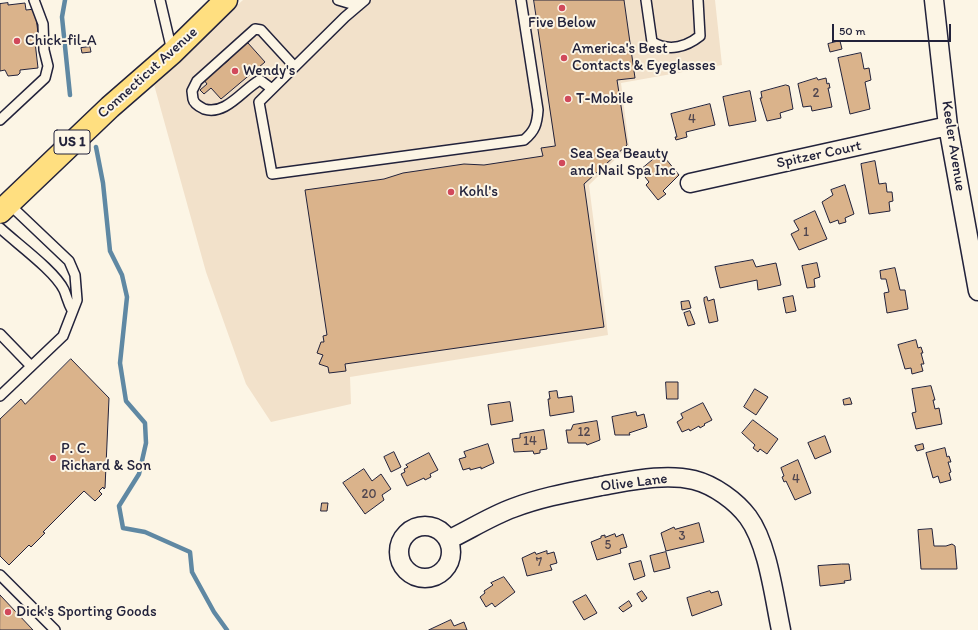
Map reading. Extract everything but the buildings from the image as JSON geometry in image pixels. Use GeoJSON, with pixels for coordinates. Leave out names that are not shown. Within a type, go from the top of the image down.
{"type":"FeatureCollection","features":[{"type":"Feature","properties":{"kind":"main road","name":"Connecticut Avenue"},"geometry":{"type":"LineString","coordinates":[[3,204],[172,53],[226,0]]}},
{"type":"Feature","properties":{"kind":"street","name":"Keeler Avenue"},"geometry":{"type":"LineString","coordinates":[[934,0],[948,126],[978,291]]}},
{"type":"Feature","properties":{"kind":"street","name":"Spitzer Court"},"geometry":{"type":"LineString","coordinates":[[690,183],[948,126]]}},
{"type":"Feature","properties":{"kind":"street","name":"Olive Lane"},"geometry":{"type":"LineString","coordinates":[[448,540],[512,508],[557,494],[654,478],[679,478],[695,480],[724,494],[748,516],[764,554],[781,630]]}},
{"type":"Feature","properties":{"kind":"lane"},"geometry":{"type":"LineString","coordinates":[[0,120],[45,78],[48,66],[44,50],[43,24],[34,0]]}},
{"type":"Feature","properties":{"kind":"lane"},"geometry":{"type":"LineString","coordinates":[[160,0],[172,53]]}},
{"type":"Feature","properties":{"kind":"lane"},"geometry":{"type":"LineString","coordinates":[[338,0],[360,2]]}},
{"type":"Feature","properties":{"kind":"lane"},"geometry":{"type":"LineString","coordinates":[[360,2],[259,102],[272,174],[524,140],[532,134],[537,124],[538,110],[521,0]]}},
{"type":"Feature","properties":{"kind":"lane"},"geometry":{"type":"LineString","coordinates":[[646,0],[652,42],[661,47],[676,47],[690,44],[700,36],[698,0]]}},
{"type":"Feature","properties":{"kind":"lane"},"geometry":{"type":"LineString","coordinates":[[272,89],[260,80],[221,109],[209,110],[202,108],[193,99],[192,91],[197,81],[255,29],[261,30],[294,66]]}},
{"type":"Feature","properties":{"kind":"lane"},"geometry":{"type":"LineString","coordinates":[[0,396],[63,336],[77,300],[77,283],[69,261],[3,204]]}},
{"type":"Feature","properties":{"kind":"lane"},"geometry":{"type":"LineString","coordinates":[[0,228],[50,273],[64,289],[66,299],[72,310]]}},
{"type":"Feature","properties":{"kind":"lane"},"geometry":{"type":"LineString","coordinates":[[0,334],[31,366]]}},
{"type":"Feature","properties":{"kind":"lane"},"geometry":{"type":"LineString","coordinates":[[0,575],[55,630]]}},
{"type":"Feature","properties":{"kind":"shaded area"},"geometry":{"type":"Polygon","coordinates":[[[243,0],[715,0],[722,65],[621,83],[629,146],[589,185],[608,335],[350,377],[351,404],[271,422],[246,384],[206,272],[153,81],[243,0]]]}},
{"type":"Feature","properties":{"kind":"waterway"},"geometry":{"type":"LineString","coordinates":[[65,0],[62,17],[70,95]]}},
{"type":"Feature","properties":{"kind":"waterway"},"geometry":{"type":"LineString","coordinates":[[96,147],[103,183],[110,251],[122,275],[127,297],[120,363],[126,401],[145,423],[146,443],[139,474],[119,506],[123,528],[145,532],[190,552],[192,572],[214,612],[227,630]]}},
{"type":"Feature","properties":{"kind":"place","name":"Five Below"},"geometry":{"type":"Point","coordinates":[562,8]}},
{"type":"Feature","properties":{"kind":"place","name":"Chick-fil-A"},"geometry":{"type":"Point","coordinates":[17,41]}},
{"type":"Feature","properties":{"kind":"place","name":"America's Best Contacts & Eyeglasses"},"geometry":{"type":"Point","coordinates":[564,58]}},
{"type":"Feature","properties":{"kind":"place","name":"Wendy's"},"geometry":{"type":"Point","coordinates":[235,71]}},
{"type":"Feature","properties":{"kind":"place","name":"T-Mobile"},"geometry":{"type":"Point","coordinates":[568,99]}},
{"type":"Feature","properties":{"kind":"place","name":"Sea Sea Beauty and Nail Spa Inc"},"geometry":{"type":"Point","coordinates":[562,163]}},
{"type":"Feature","properties":{"kind":"place","name":"Kohl's"},"geometry":{"type":"Point","coordinates":[451,192]}},
{"type":"Feature","properties":{"kind":"place","name":"P. C. Richard & Son"},"geometry":{"type":"Point","coordinates":[53,458]}},
{"type":"Feature","properties":{"kind":"place","name":"Dick's Sporting Goods"},"geometry":{"type":"Point","coordinates":[8,612]}}]}
